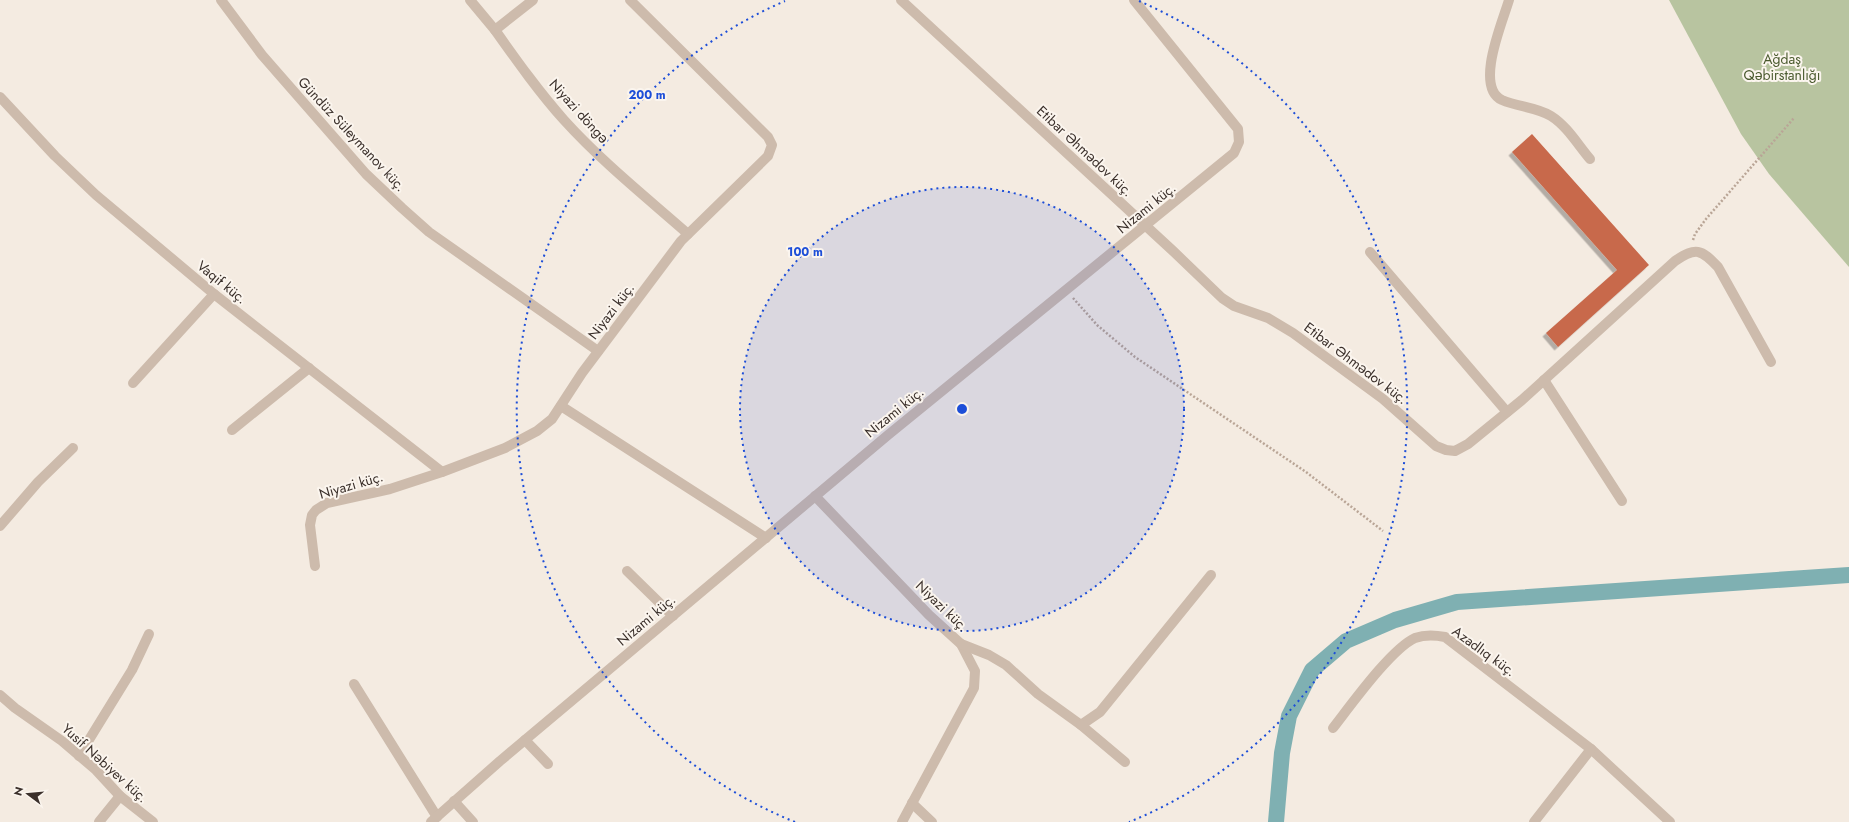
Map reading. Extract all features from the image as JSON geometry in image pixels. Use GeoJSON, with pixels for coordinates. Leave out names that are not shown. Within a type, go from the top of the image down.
{"type":"FeatureCollection","features":[{"type":"Feature","properties":{"kind":"street","name":"Gündüz Süleymanov küç."},"geometry":{"type":"LineString","coordinates":[[221,0],[262,55],[366,174],[402,208],[429,232],[598,351]]}},
{"type":"Feature","properties":{"kind":"street","name":"Niyazi döngə"},"geometry":{"type":"LineString","coordinates":[[470,0],[564,120],[610,166],[688,234]]}},
{"type":"Feature","properties":{"kind":"street"},"geometry":{"type":"LineString","coordinates":[[495,30],[533,0]]}},
{"type":"Feature","properties":{"kind":"street","name":"Niyazi küç."},"geometry":{"type":"LineString","coordinates":[[316,566],[310,525],[316,510],[327,503],[390,489],[442,472],[505,448],[537,431],[552,419],[598,351],[688,234],[768,156],[772,145],[768,137],[630,0]]}},
{"type":"Feature","properties":{"kind":"street","name":"Etibar Əhmədov küç."},"geometry":{"type":"LineString","coordinates":[[901,0],[1222,298],[1234,306],[1268,318],[1293,333],[1383,399],[1436,446],[1455,451],[1468,444],[1544,380],[1675,261],[1688,252]]}},
{"type":"Feature","properties":{"kind":"street","name":"Nizami küç."},"geometry":{"type":"LineString","coordinates":[[434,819],[525,740],[815,496],[1234,153],[1239,142],[1238,129],[1134,0]]}},
{"type":"Feature","properties":{"kind":"street"},"geometry":{"type":"LineString","coordinates":[[1509,0],[1491,61],[1489,76],[1492,89],[1501,99],[1533,108],[1551,116],[1562,124],[1590,159]]}},
{"type":"Feature","properties":{"kind":"street","name":"Vaqif küç."},"geometry":{"type":"LineString","coordinates":[[0,97],[55,156],[96,195],[214,294],[442,472]]}},
{"type":"Feature","properties":{"kind":"street"},"geometry":{"type":"LineString","coordinates":[[1688,252],[1697,251],[1706,254],[1718,267],[1771,362]]}},
{"type":"Feature","properties":{"kind":"street"},"geometry":{"type":"LineString","coordinates":[[1370,252],[1507,412]]}},
{"type":"Feature","properties":{"kind":"street"},"geometry":{"type":"LineString","coordinates":[[133,383],[214,294]]}},
{"type":"Feature","properties":{"kind":"street"},"geometry":{"type":"LineString","coordinates":[[232,430],[309,368]]}},
{"type":"Feature","properties":{"kind":"street"},"geometry":{"type":"LineString","coordinates":[[1544,380],[1622,501]]}},
{"type":"Feature","properties":{"kind":"street"},"geometry":{"type":"LineString","coordinates":[[561,406],[766,538]]}},
{"type":"Feature","properties":{"kind":"street"},"geometry":{"type":"LineString","coordinates":[[0,526],[38,482],[73,448]]}},
{"type":"Feature","properties":{"kind":"street","name":"Niyazi küç."},"geometry":{"type":"LineString","coordinates":[[815,496],[937,623],[961,644],[975,671],[974,688],[902,822]]}},
{"type":"Feature","properties":{"kind":"street"},"geometry":{"type":"LineString","coordinates":[[627,571],[672,616]]}},
{"type":"Feature","properties":{"kind":"street"},"geometry":{"type":"LineString","coordinates":[[1081,725],[1100,712],[1211,574]]}},
{"type":"Feature","properties":{"kind":"street"},"geometry":{"type":"LineString","coordinates":[[79,756],[132,670],[149,634]]}},
{"type":"Feature","properties":{"kind":"street","name":"Azadlıq küç."},"geometry":{"type":"LineString","coordinates":[[1333,728],[1398,648],[1416,638],[1433,634],[1445,638],[1591,748],[1670,822]]}},
{"type":"Feature","properties":{"kind":"street"},"geometry":{"type":"LineString","coordinates":[[961,644],[990,655],[1006,665],[1038,694],[1081,725],[1125,762]]}},
{"type":"Feature","properties":{"kind":"street"},"geometry":{"type":"LineString","coordinates":[[354,684],[434,819]]}},
{"type":"Feature","properties":{"kind":"street","name":"Yusif Nəbiyev küç."},"geometry":{"type":"LineString","coordinates":[[2,700],[79,756],[96,770],[120,796],[153,822]]}},
{"type":"Feature","properties":{"kind":"street"},"geometry":{"type":"LineString","coordinates":[[525,740],[548,764]]}},
{"type":"Feature","properties":{"kind":"street"},"geometry":{"type":"LineString","coordinates":[[1534,822],[1591,748]]}},
{"type":"Feature","properties":{"kind":"street"},"geometry":{"type":"LineString","coordinates":[[99,822],[120,796]]}},
{"type":"Feature","properties":{"kind":"street"},"geometry":{"type":"LineString","coordinates":[[454,801],[473,822]]}},
{"type":"Feature","properties":{"kind":"street"},"geometry":{"type":"LineString","coordinates":[[912,803],[932,822]]}},
{"type":"Feature","properties":{"kind":"path"},"geometry":{"type":"LineString","coordinates":[[1688,252],[1695,234],[1706,219],[1794,118]]}},
{"type":"Feature","properties":{"kind":"path"},"geometry":{"type":"LineString","coordinates":[[1066,290],[1097,325],[1135,357],[1306,472],[1383,531]]}},
{"type":"Feature","properties":{"kind":"green space","name":"Ağdaş Qəbirstanlığı"},"geometry":{"type":"Polygon","coordinates":[[[1669,0],[1849,0],[1849,267],[1769,174],[1741,134],[1669,0]]]}},
{"type":"Feature","properties":{"kind":"building"},"geometry":{"type":"Polygon","coordinates":[[[1532,134],[1649,265],[1558,347],[1546,333],[1617,270],[1512,152],[1532,134]]]}},
{"type":"Feature","properties":{"kind":"waterway"},"geometry":{"type":"LineString","coordinates":[[1276,822],[1282,753],[1289,716],[1312,670],[1346,641],[1395,620],[1457,602],[1849,575]]}}]}
